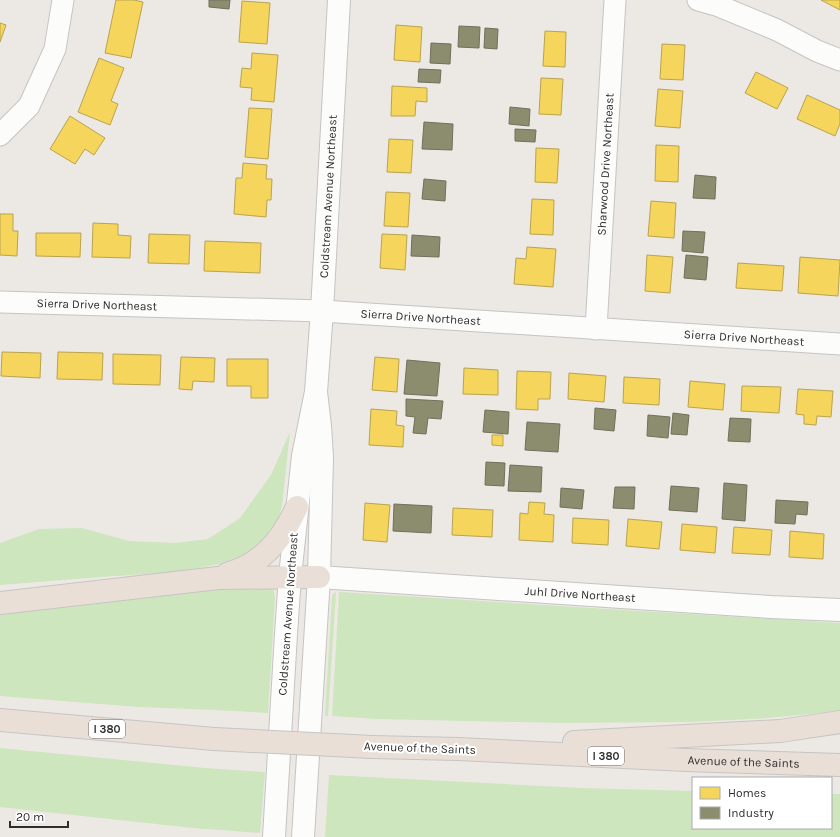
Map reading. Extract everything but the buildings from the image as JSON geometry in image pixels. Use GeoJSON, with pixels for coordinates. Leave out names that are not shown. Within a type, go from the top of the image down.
{"type":"FeatureCollection","features":[{"type":"Feature","properties":{"kind":"highway"},"geometry":{"type":"LineString","coordinates":[[218,578],[249,565],[270,549],[289,525],[297,507]]}},
{"type":"Feature","properties":{"kind":"highway"},"geometry":{"type":"LineString","coordinates":[[0,603],[218,578],[290,576],[319,577]]}},
{"type":"Feature","properties":{"kind":"highway","name":"Avenue of the Saints"},"geometry":{"type":"LineString","coordinates":[[0,720],[214,739],[372,747],[458,749],[686,760],[840,765]]}},
{"type":"Feature","properties":{"kind":"highway"},"geometry":{"type":"LineString","coordinates":[[458,749],[780,731],[840,722]]}},
{"type":"Feature","properties":{"kind":"street"},"geometry":{"type":"LineString","coordinates":[[0,135],[29,106],[55,49],[63,0]]}},
{"type":"Feature","properties":{"kind":"street","name":"Coldstream Avenue Northeast"},"geometry":{"type":"LineString","coordinates":[[274,837],[290,576],[303,456],[316,392],[322,311],[339,0]]}},
{"type":"Feature","properties":{"kind":"street","name":"Sharwood Drive Northeast"},"geometry":{"type":"LineString","coordinates":[[596,329],[615,0]]}},
{"type":"Feature","properties":{"kind":"street"},"geometry":{"type":"LineString","coordinates":[[698,0],[719,3],[777,30],[817,51],[840,60]]}},
{"type":"Feature","properties":{"kind":"street","name":"Sierra Drive Northeast"},"geometry":{"type":"LineString","coordinates":[[0,302],[322,311],[840,344]]}},
{"type":"Feature","properties":{"kind":"street","name":"Coldstream Avenue Northeast"},"geometry":{"type":"LineString","coordinates":[[303,837],[319,577],[322,458],[316,392]]}},
{"type":"Feature","properties":{"kind":"street","name":"Juhl Drive Northeast"},"geometry":{"type":"LineString","coordinates":[[319,577],[755,606],[840,610]]}},
{"type":"Feature","properties":{"kind":"green space"},"geometry":{"type":"Polygon","coordinates":[[[290,432],[282,506],[276,526],[263,545],[246,555],[219,564],[177,572],[0,585],[0,543],[39,529],[82,528],[129,541],[175,543],[208,539],[240,518],[271,475],[290,432]]]}},
{"type":"Feature","properties":{"kind":"green space"},"geometry":{"type":"Polygon","coordinates":[[[246,585],[263,585],[273,589],[275,597],[268,713],[138,707],[0,696],[0,612],[87,604],[246,585]]]}},
{"type":"Feature","properties":{"kind":"green space"},"geometry":{"type":"Polygon","coordinates":[[[336,592],[328,716],[325,716],[332,596],[336,592]]]}},
{"type":"Feature","properties":{"kind":"green space"},"geometry":{"type":"Polygon","coordinates":[[[339,592],[840,623],[840,711],[768,718],[692,722],[562,723],[377,719],[332,716],[339,592]]]}},
{"type":"Feature","properties":{"kind":"green space"},"geometry":{"type":"Polygon","coordinates":[[[0,748],[205,768],[265,772],[260,833],[202,829],[0,807],[0,748]]]}},
{"type":"Feature","properties":{"kind":"green space"},"geometry":{"type":"Polygon","coordinates":[[[329,775],[582,788],[692,791],[692,829],[832,829],[832,794],[840,794],[840,837],[325,837],[329,775]]]}}]}
